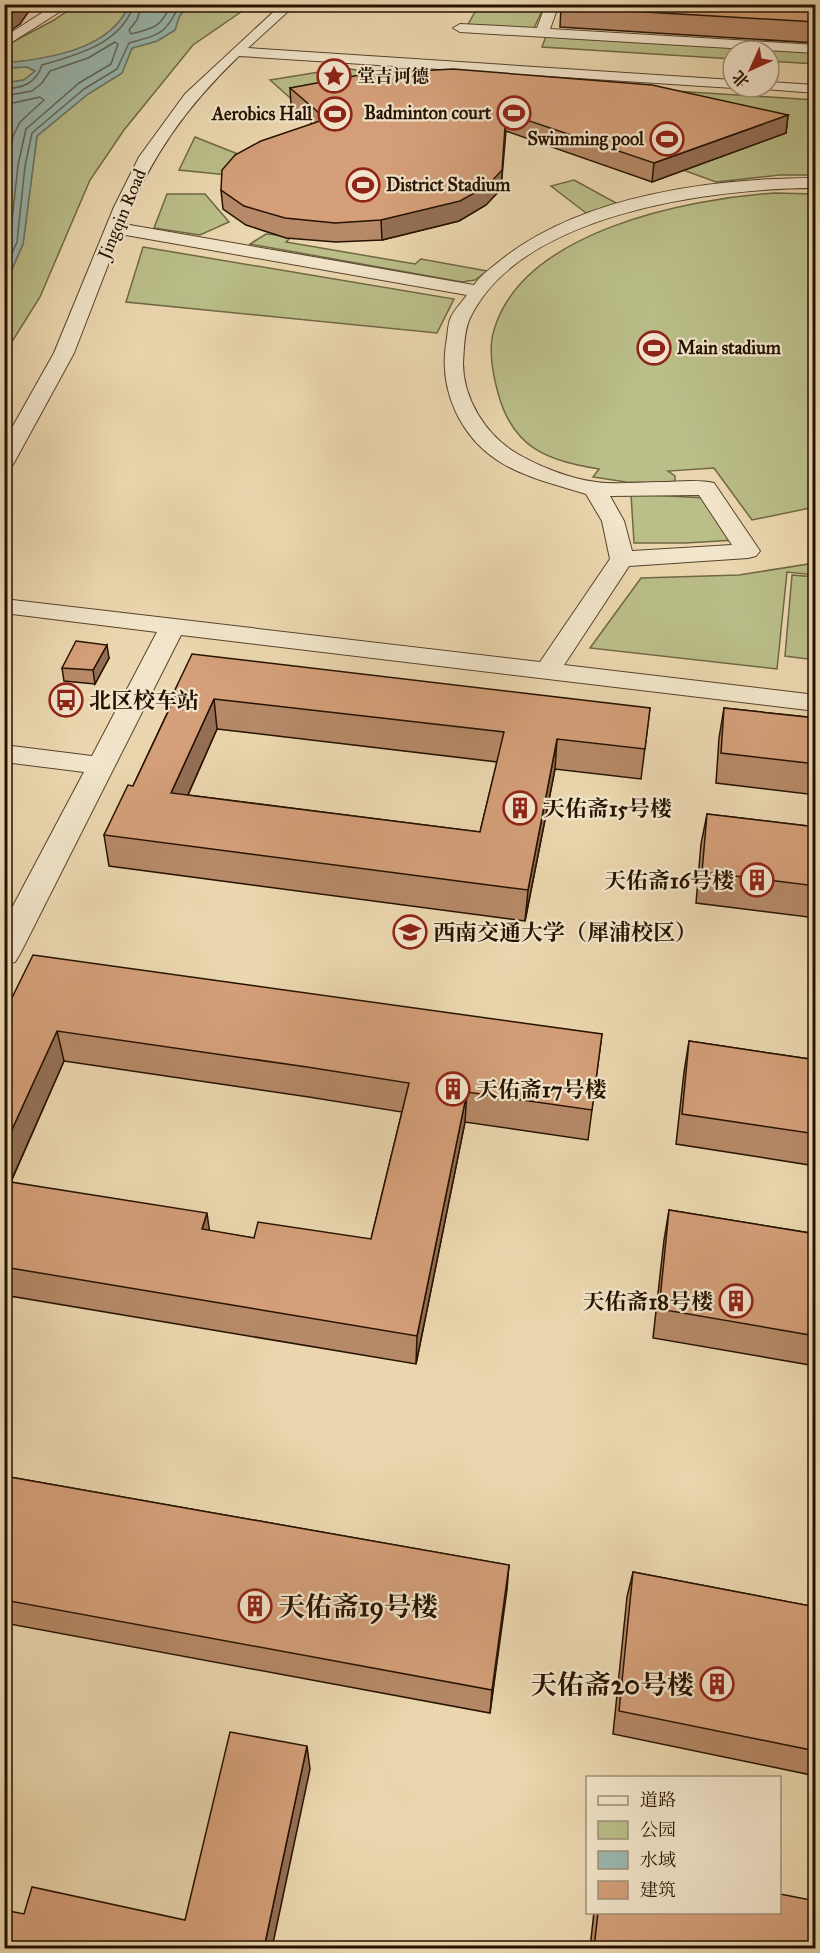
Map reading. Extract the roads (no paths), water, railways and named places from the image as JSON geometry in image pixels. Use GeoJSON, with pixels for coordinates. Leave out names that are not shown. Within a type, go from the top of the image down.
{"type":"FeatureCollection","features":[{"type":"Feature","properties":{"kind":"street"},"geometry":{"type":"LineString","coordinates":[[4,43],[66,4]]}},
{"type":"Feature","properties":{"kind":"street","name":"Jingqin Road"},"geometry":{"type":"LineString","coordinates":[[4,461],[71,338],[131,184],[163,131],[217,67],[290,4]]}},
{"type":"Feature","properties":{"kind":"street"},"geometry":{"type":"LineString","coordinates":[[542,33],[553,4]]}},
{"type":"Feature","properties":{"kind":"street"},"geometry":{"type":"LineString","coordinates":[[469,12],[457,32],[542,33],[816,50]]}},
{"type":"Feature","properties":{"kind":"street"},"geometry":{"type":"LineString","coordinates":[[242,47],[721,72]]}},
{"type":"Feature","properties":{"kind":"street"},"geometry":{"type":"LineString","coordinates":[[242,47],[721,83]]}},
{"type":"Feature","properties":{"kind":"street"},"geometry":{"type":"LineString","coordinates":[[781,76],[816,78]]}},
{"type":"Feature","properties":{"kind":"street"},"geometry":{"type":"LineString","coordinates":[[781,87],[816,89]]}},
{"type":"Feature","properties":{"kind":"street"},"geometry":{"type":"LineString","coordinates":[[622,559],[748,551],[706,488],[595,489],[520,464],[483,440],[462,408],[452,369],[459,319],[477,291],[527,249],[564,229],[629,206],[716,187],[775,182],[816,183]]}},
{"type":"Feature","properties":{"kind":"street"},"geometry":{"type":"LineString","coordinates":[[114,228],[477,291]]}},
{"type":"Feature","properties":{"kind":"street"},"geometry":{"type":"LineString","coordinates":[[548,671],[622,559],[613,522],[595,489]]}},
{"type":"Feature","properties":{"kind":"street"},"geometry":{"type":"LineString","coordinates":[[4,606],[816,703]]}},
{"type":"Feature","properties":{"kind":"street"},"geometry":{"type":"LineString","coordinates":[[4,954],[173,626]]}},
{"type":"Feature","properties":{"kind":"street"},"geometry":{"type":"LineString","coordinates":[[4,753],[101,766]]}},
{"type":"Feature","properties":{"kind":"water"},"geometry":{"type":"Polygon","coordinates":[[[129,5],[187,5],[179,17],[175,30],[157,41],[132,48],[122,73],[88,94],[37,136],[23,244],[5,285],[5,83],[24,80],[35,71],[27,67],[5,68],[5,63],[58,55],[93,42],[120,20],[129,5]]]}},
{"type":"Feature","properties":{"kind":"place","name":"堂吉诃德"},"geometry":{"type":"Point","coordinates":[334,76]}},
{"type":"Feature","properties":{"kind":"place","name":"Badminton court"},"geometry":{"type":"Point","coordinates":[514,113]}},
{"type":"Feature","properties":{"kind":"place","name":"Aerobics Hall"},"geometry":{"type":"Point","coordinates":[335,114]}},
{"type":"Feature","properties":{"kind":"place","name":"Swimming pool"},"geometry":{"type":"Point","coordinates":[667,139]}},
{"type":"Feature","properties":{"kind":"place","name":"District Stadium"},"geometry":{"type":"Point","coordinates":[363,185]}},
{"type":"Feature","properties":{"kind":"place","name":"Main stadium"},"geometry":{"type":"Point","coordinates":[654,348]}},
{"type":"Feature","properties":{"kind":"place","name":"北区校车站"},"geometry":{"type":"Point","coordinates":[66,700]}},
{"type":"Feature","properties":{"kind":"place","name":"天佑斋15号楼"},"geometry":{"type":"Point","coordinates":[520,808]}},
{"type":"Feature","properties":{"kind":"place","name":"天佑斋16号楼"},"geometry":{"type":"Point","coordinates":[757,880]}},
{"type":"Feature","properties":{"kind":"place","name":"西南交通大学（犀浦校区）"},"geometry":{"type":"Point","coordinates":[410,932]}},
{"type":"Feature","properties":{"kind":"place","name":"天佑斋17号楼"},"geometry":{"type":"Point","coordinates":[453,1089]}},
{"type":"Feature","properties":{"kind":"place","name":"天佑斋18号楼"},"geometry":{"type":"Point","coordinates":[736,1301]}},
{"type":"Feature","properties":{"kind":"place","name":"天佑斋19号楼"},"geometry":{"type":"Point","coordinates":[255,1606]}},
{"type":"Feature","properties":{"kind":"place","name":"天佑斋20号楼"},"geometry":{"type":"Point","coordinates":[717,1684]}}]}
